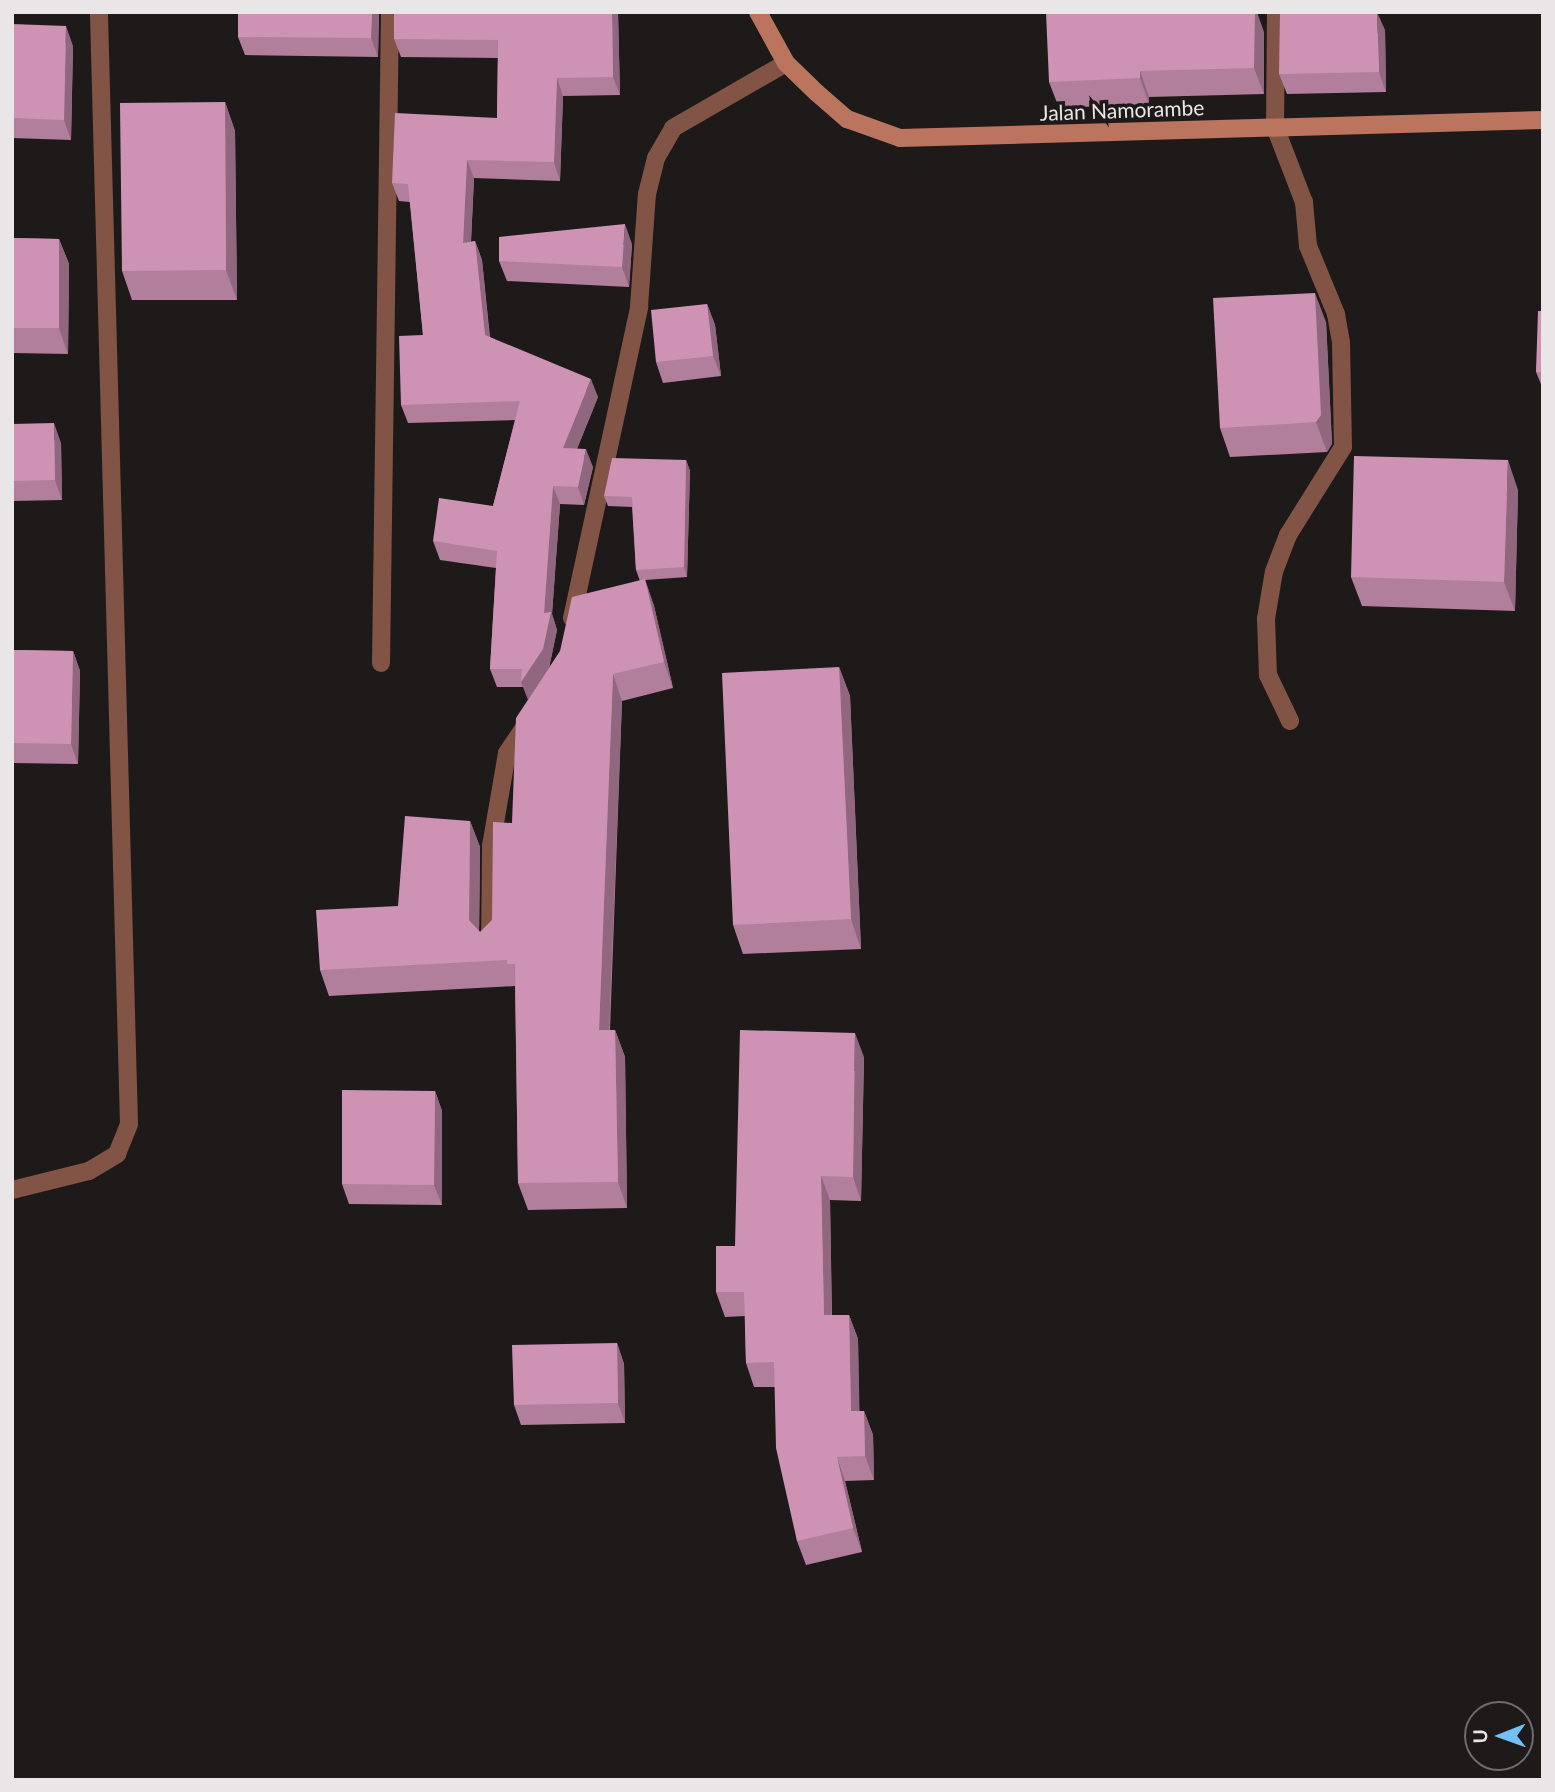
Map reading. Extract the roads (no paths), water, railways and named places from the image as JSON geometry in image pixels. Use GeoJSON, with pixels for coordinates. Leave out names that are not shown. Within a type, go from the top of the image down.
{"type":"FeatureCollection","features":[{"type":"Feature","properties":{"kind":"main road","name":"Jalan Namorambe"},"geometry":{"type":"LineString","coordinates":[[758,12],[786,63],[847,118],[900,138],[1543,120]]}},
{"type":"Feature","properties":{"kind":"street"},"geometry":{"type":"LineString","coordinates":[[12,1190],[89,1171],[117,1154],[129,1124],[99,12]]}},
{"type":"Feature","properties":{"kind":"street"},"geometry":{"type":"LineString","coordinates":[[381,663],[390,12]]}},
{"type":"Feature","properties":{"kind":"street"},"geometry":{"type":"LineString","coordinates":[[1276,12],[1275,127],[1304,202],[1308,246],[1336,314],[1341,343],[1343,447],[1288,535],[1274,571],[1266,619],[1268,675],[1290,721]]}},
{"type":"Feature","properties":{"kind":"street"},"geometry":{"type":"LineString","coordinates":[[569,632],[639,307],[647,194],[656,159],[673,128],[786,63]]}},
{"type":"Feature","properties":{"kind":"street"},"geometry":{"type":"LineString","coordinates":[[490,947],[491,846],[508,753],[538,707]]}}]}
